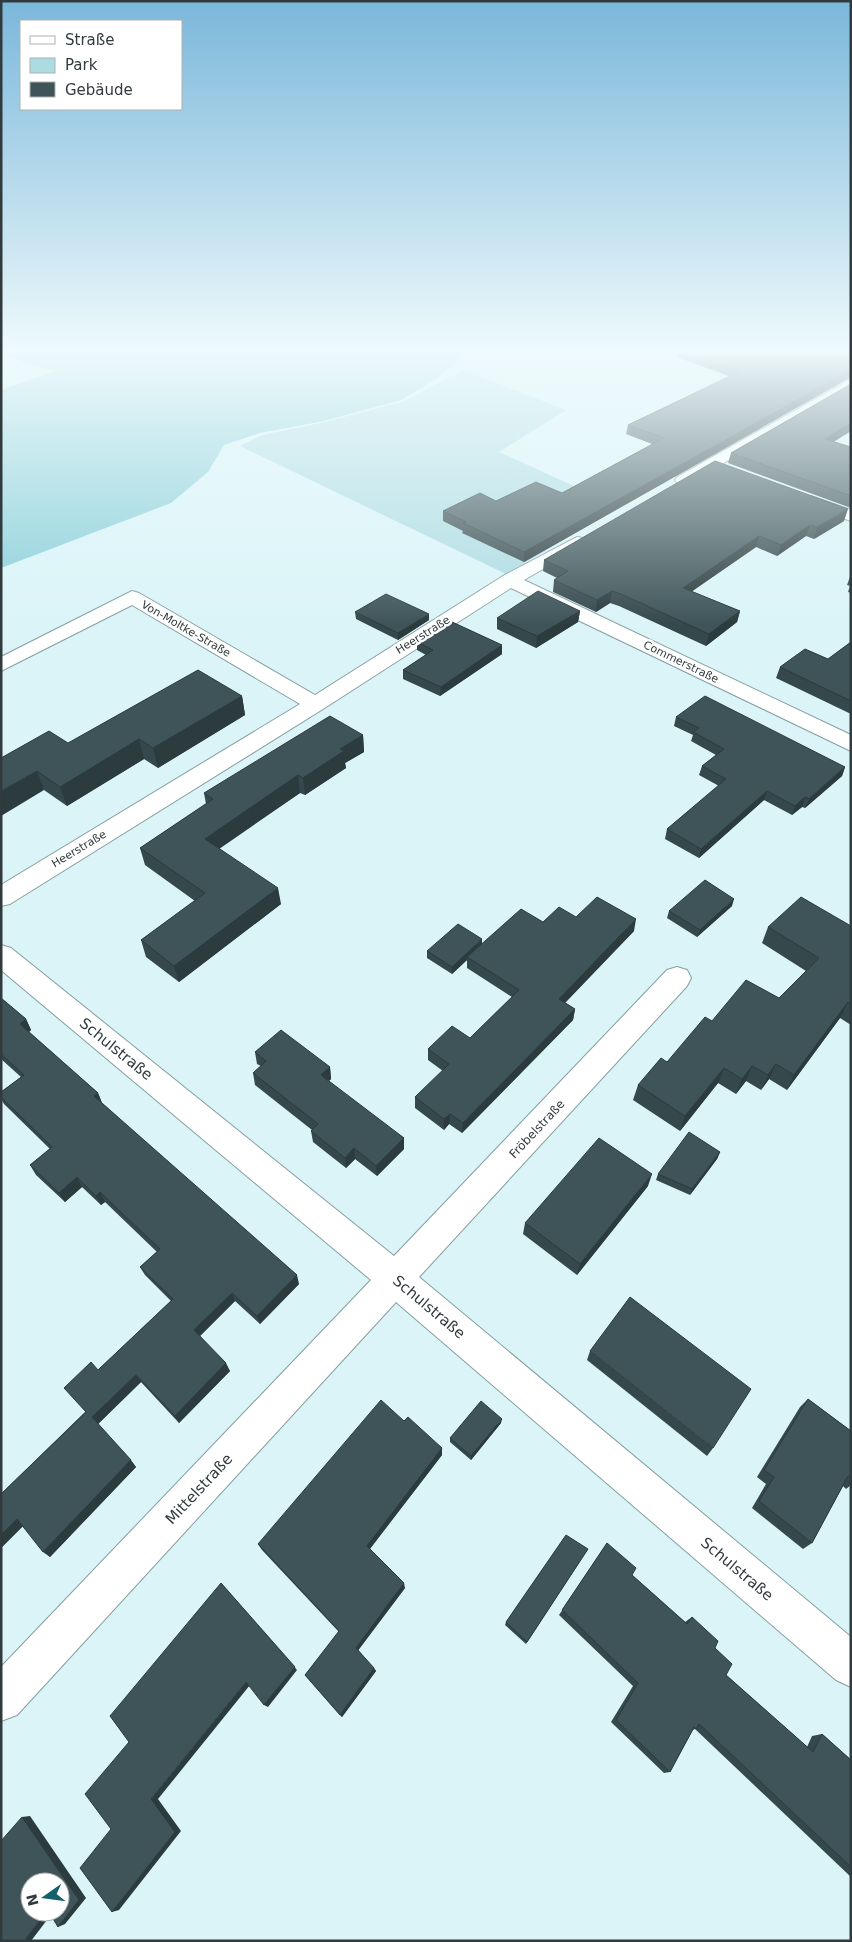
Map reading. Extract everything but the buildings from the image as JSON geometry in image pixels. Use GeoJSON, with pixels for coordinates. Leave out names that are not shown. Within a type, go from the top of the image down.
{"type":"FeatureCollection","features":[{"type":"Feature","properties":{"kind":"street"},"geometry":{"type":"LineString","coordinates":[[670,488],[746,444]]}},
{"type":"Feature","properties":{"kind":"street"},"geometry":{"type":"LineString","coordinates":[[711,464],[730,471]]}},
{"type":"Feature","properties":{"kind":"street"},"geometry":{"type":"LineString","coordinates":[[795,495],[851,516]]}},
{"type":"Feature","properties":{"kind":"street","name":"Heerstraße"},"geometry":{"type":"LineString","coordinates":[[1,897],[315,704],[510,580],[594,532]]}},
{"type":"Feature","properties":{"kind":"street","name":"Commerstraße"},"geometry":{"type":"LineString","coordinates":[[510,580],[851,744]]}},
{"type":"Feature","properties":{"kind":"street","name":"Von-Moltke-Straße"},"geometry":{"type":"LineString","coordinates":[[1,665],[132,597],[315,704]]}},
{"type":"Feature","properties":{"kind":"street","name":"Schulstraße"},"geometry":{"type":"LineString","coordinates":[[1,954],[396,1279],[851,1665]]}},
{"type":"Feature","properties":{"kind":"street","name":"Fröbelstraße"},"geometry":{"type":"LineString","coordinates":[[396,1279],[677,978]]}},
{"type":"Feature","properties":{"kind":"street","name":"Mittelstraße"},"geometry":{"type":"LineString","coordinates":[[1,1699],[396,1279]]}},
{"type":"Feature","properties":{"kind":"green space"},"geometry":{"type":"Polygon","coordinates":[[[245,444],[512,444],[499,452],[620,507],[506,574],[240,446],[245,444]]]}},
{"type":"Feature","properties":{"kind":"shaded area"},"geometry":{"type":"Polygon","coordinates":[[[1,444],[228,444],[224,445],[208,472],[171,503],[1,568],[1,444]]]}}]}
